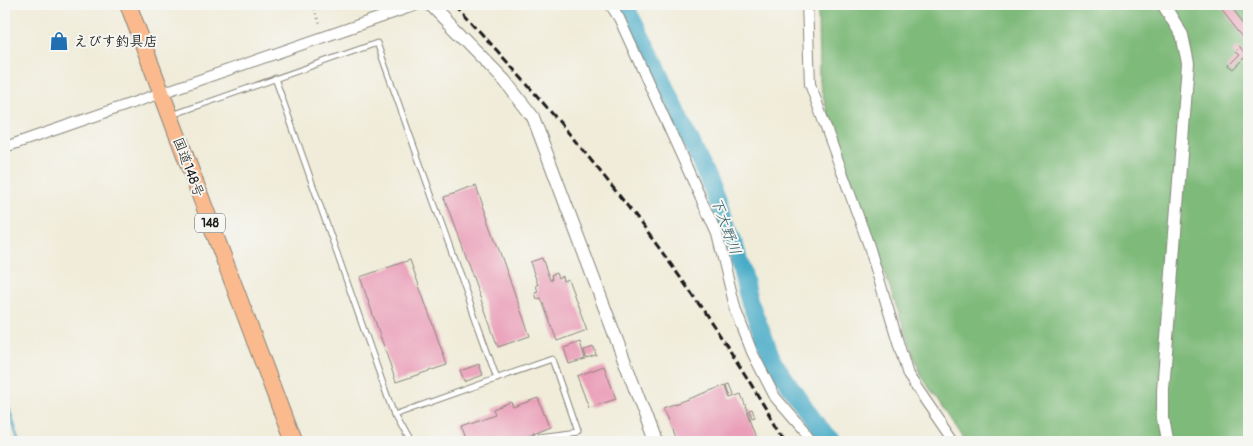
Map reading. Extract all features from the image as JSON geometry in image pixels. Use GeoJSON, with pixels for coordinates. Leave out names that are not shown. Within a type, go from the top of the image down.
{"type":"FeatureCollection","features":[{"type":"Feature","properties":{"kind":"highway","name":"国道148号"},"geometry":{"type":"LineString","coordinates":[[128,4],[293,442]]}},
{"type":"Feature","properties":{"kind":"street"},"geometry":{"type":"LineString","coordinates":[[11,145],[419,4]]}},
{"type":"Feature","properties":{"kind":"street"},"geometry":{"type":"LineString","coordinates":[[430,4],[505,80],[533,117],[651,441]]}},
{"type":"Feature","properties":{"kind":"street"},"geometry":{"type":"LineString","coordinates":[[610,4],[619,18],[717,234],[736,310],[752,352],[775,397],[814,442]]}},
{"type":"Feature","properties":{"kind":"street"},"geometry":{"type":"LineString","coordinates":[[807,4],[810,84],[869,246],[908,374],[954,442]]}},
{"type":"Feature","properties":{"kind":"street"},"geometry":{"type":"LineString","coordinates":[[1163,4],[1182,35],[1188,64],[1163,390],[1163,418],[1168,442]]}},
{"type":"Feature","properties":{"kind":"lane"},"geometry":{"type":"LineString","coordinates":[[169,116],[377,43],[497,379]]}},
{"type":"Feature","properties":{"kind":"lane"},"geometry":{"type":"LineString","coordinates":[[276,78],[394,415],[409,442]]}},
{"type":"Feature","properties":{"kind":"lane"},"geometry":{"type":"LineString","coordinates":[[394,415],[552,359],[577,432],[537,437],[522,442]]}},
{"type":"Feature","properties":{"kind":"path"},"geometry":{"type":"LineString","coordinates":[[312,4],[324,36]]}},
{"type":"Feature","properties":{"kind":"green space"},"geometry":{"type":"Polygon","coordinates":[[[815,4],[1249,4],[1249,442],[964,442],[921,375],[830,121],[819,81],[818,15],[815,4]]]}},
{"type":"Feature","properties":{"kind":"building"},"geometry":{"type":"Polygon","coordinates":[[[1217,4],[1229,4],[1249,30],[1249,45],[1217,4]]]}},
{"type":"Feature","properties":{"kind":"building"},"geometry":{"type":"Polygon","coordinates":[[[1238,46],[1247,54],[1232,69],[1227,65],[1238,54],[1234,51],[1238,46]]]}},
{"type":"Feature","properties":{"kind":"building"},"geometry":{"type":"Polygon","coordinates":[[[476,186],[530,336],[498,347],[444,197],[476,186]]]}},
{"type":"Feature","properties":{"kind":"building"},"geometry":{"type":"Polygon","coordinates":[[[542,258],[550,280],[552,280],[551,275],[556,273],[558,278],[562,276],[563,281],[568,279],[587,330],[557,341],[541,298],[537,299],[535,293],[538,292],[536,285],[538,285],[530,262],[542,258]]]}},
{"type":"Feature","properties":{"kind":"building"},"geometry":{"type":"Polygon","coordinates":[[[410,260],[447,365],[396,382],[360,277],[410,260]]]}},
{"type":"Feature","properties":{"kind":"building"},"geometry":{"type":"Polygon","coordinates":[[[580,342],[585,359],[569,364],[564,348],[580,342]]]}},
{"type":"Feature","properties":{"kind":"building"},"geometry":{"type":"Polygon","coordinates":[[[594,347],[596,355],[586,358],[584,350],[594,347]]]}},
{"type":"Feature","properties":{"kind":"building"},"geometry":{"type":"Polygon","coordinates":[[[479,364],[483,375],[464,382],[460,371],[479,364]]]}},
{"type":"Feature","properties":{"kind":"building"},"geometry":{"type":"Polygon","coordinates":[[[604,366],[616,399],[589,408],[577,376],[604,366]]]}},
{"type":"Feature","properties":{"kind":"building"},"geometry":{"type":"Polygon","coordinates":[[[730,384],[734,394],[730,395],[727,385],[730,384]]]}},
{"type":"Feature","properties":{"kind":"building"},"geometry":{"type":"Polygon","coordinates":[[[726,385],[730,398],[741,394],[759,442],[676,442],[663,408],[726,385]]]}},
{"type":"Feature","properties":{"kind":"building"},"geometry":{"type":"Polygon","coordinates":[[[538,398],[549,427],[532,434],[534,440],[523,442],[522,437],[508,442],[468,442],[462,426],[495,414],[493,409],[511,402],[513,407],[538,398]]]}},
{"type":"Feature","properties":{"kind":"building"},"geometry":{"type":"Polygon","coordinates":[[[752,409],[755,417],[752,418],[749,410],[752,409]]]}},
{"type":"Feature","properties":{"kind":"waterway","name":"下大野川"},"geometry":{"type":"LineString","coordinates":[[624,4],[655,63],[710,184],[735,246],[749,300],[773,361],[817,425],[834,442]]}},
{"type":"Feature","properties":{"kind":"waterway"},"geometry":{"type":"LineString","coordinates":[[4,392],[19,442]]}},
{"type":"Feature","properties":{"kind":"railway"},"geometry":{"type":"LineString","coordinates":[[454,4],[546,106],[633,213],[713,325],[785,442]]}},
{"type":"Feature","properties":{"kind":"place","name":"えびす釣具店"},"geometry":{"type":"Point","coordinates":[59,41]}}]}
